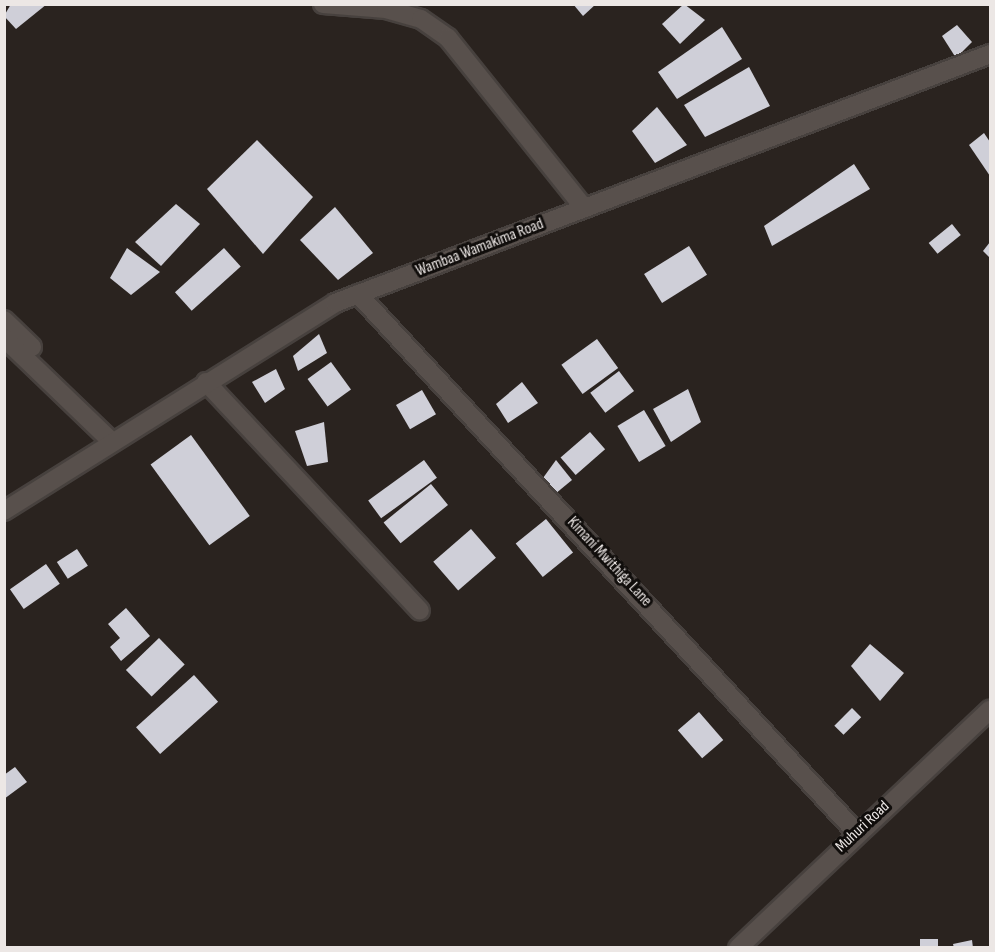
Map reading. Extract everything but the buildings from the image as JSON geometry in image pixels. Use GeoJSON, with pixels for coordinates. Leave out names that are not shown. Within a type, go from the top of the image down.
{"type":"FeatureCollection","features":[{"type":"Feature","properties":{"kind":"street"},"geometry":{"type":"LineString","coordinates":[[323,4],[386,9],[422,19],[448,38],[584,208]]}},
{"type":"Feature","properties":{"kind":"street","name":"Wambaa Wamakima Road"},"geometry":{"type":"LineString","coordinates":[[4,511],[291,326],[358,294],[990,54]]}},
{"type":"Feature","properties":{"kind":"street","name":"Kimani Mwithiga Lane"},"geometry":{"type":"LineString","coordinates":[[358,294],[857,833]]}},
{"type":"Feature","properties":{"kind":"street"},"geometry":{"type":"LineString","coordinates":[[4,320],[33,347]]}},
{"type":"Feature","properties":{"kind":"street"},"geometry":{"type":"LineString","coordinates":[[4,338],[111,441]]}},
{"type":"Feature","properties":{"kind":"street"},"geometry":{"type":"LineString","coordinates":[[206,382],[420,611]]}},
{"type":"Feature","properties":{"kind":"street","name":"Muhuri Road"},"geometry":{"type":"LineString","coordinates":[[738,948],[857,833],[990,710]]}}]}
